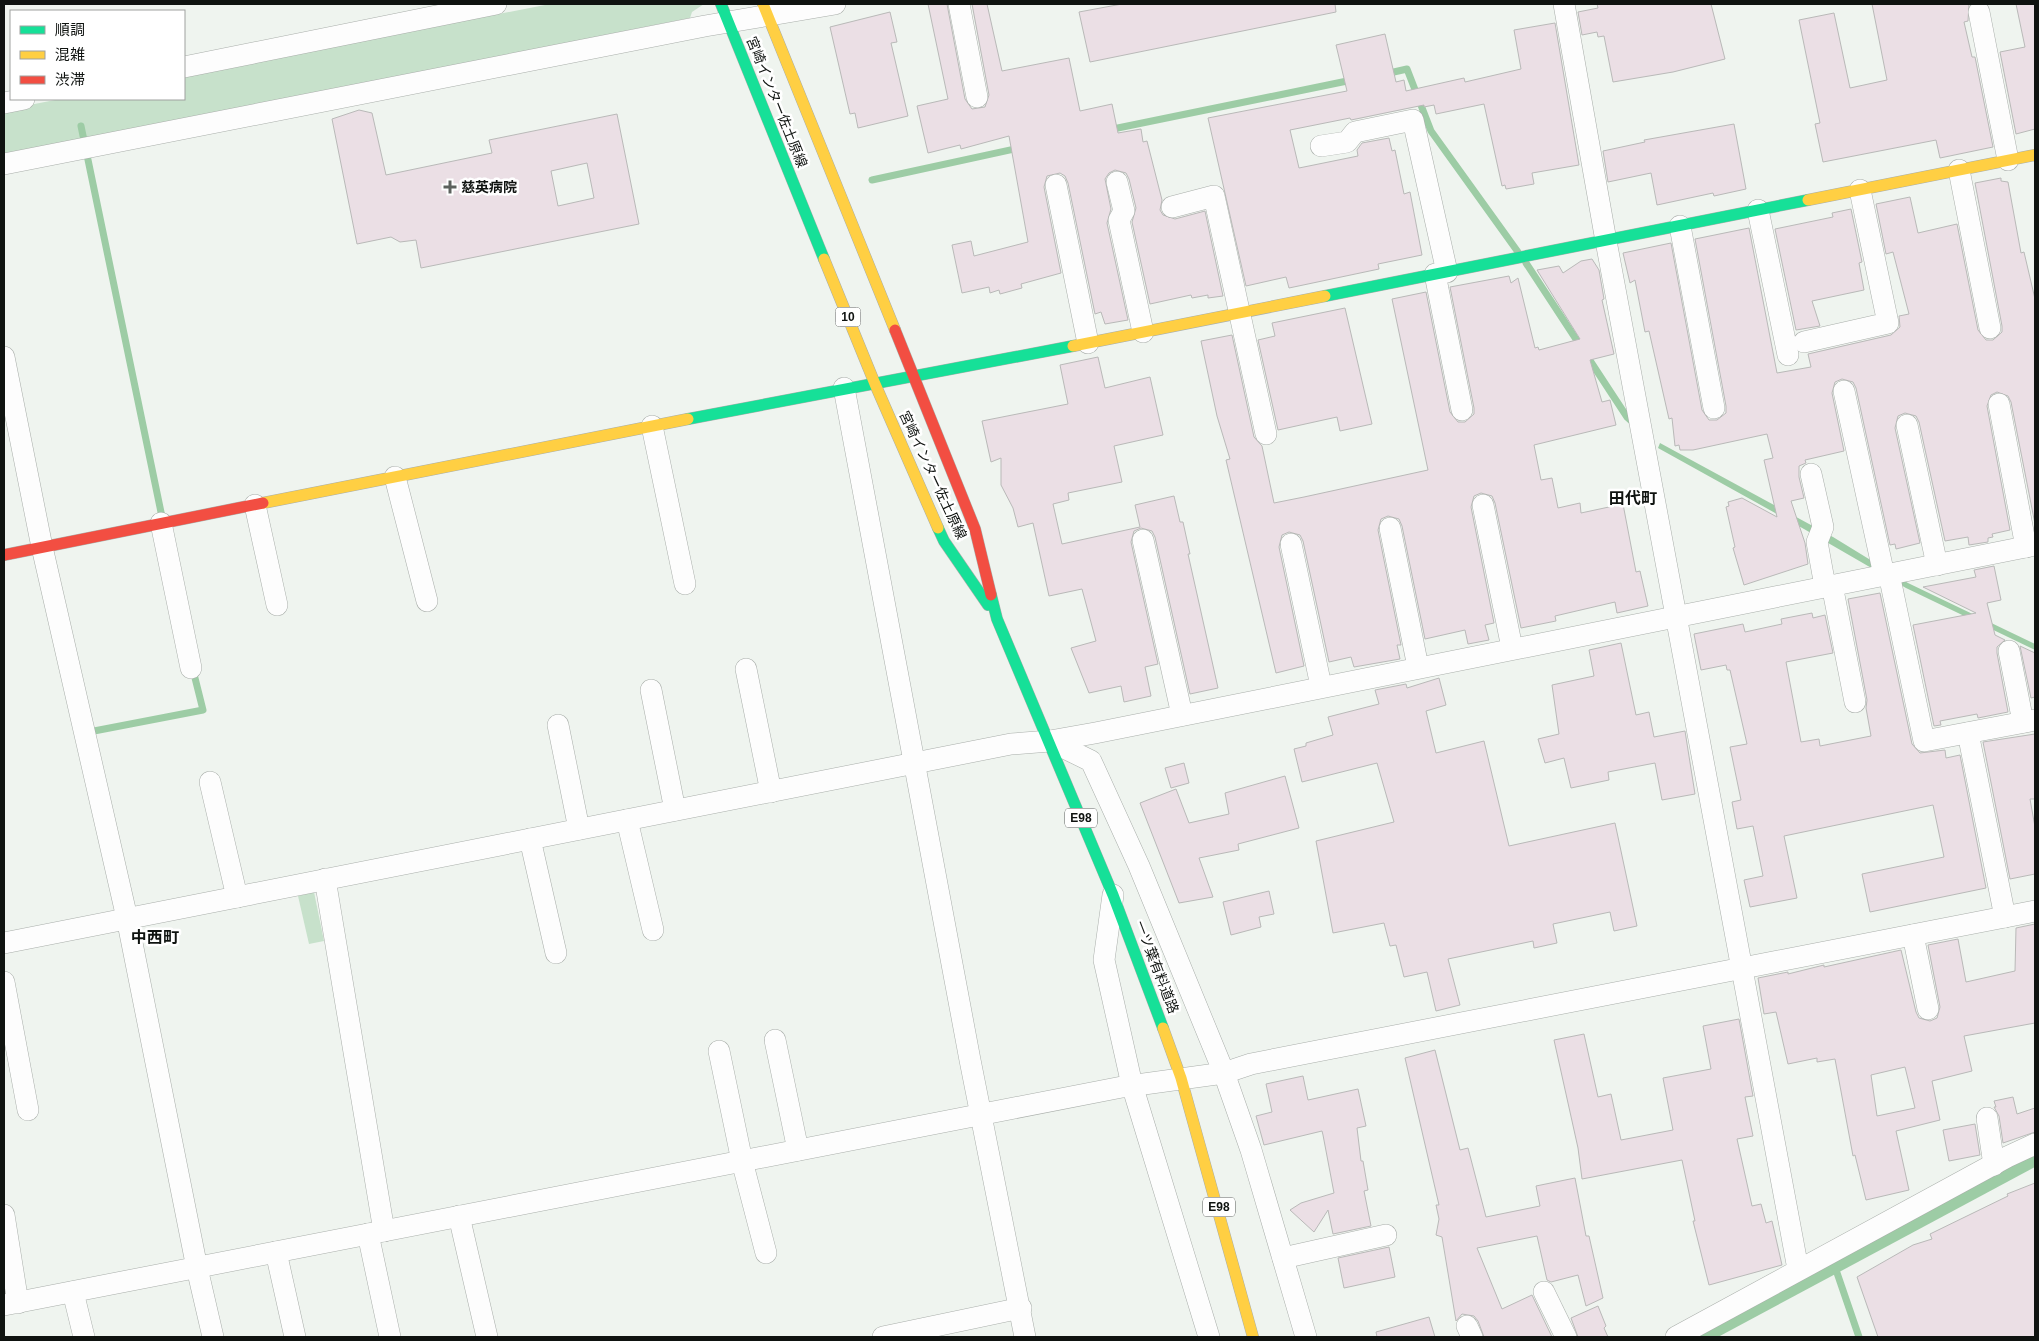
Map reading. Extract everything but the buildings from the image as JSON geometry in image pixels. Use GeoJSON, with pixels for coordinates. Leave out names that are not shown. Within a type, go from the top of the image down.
{"type":"FeatureCollection","features":[{"type":"Feature","properties":{"kind":"street"},"geometry":{"type":"LineString","coordinates":[[185,66],[441,9],[496,4]]}},
{"type":"Feature","properties":{"kind":"street"},"geometry":{"type":"LineString","coordinates":[[4,164],[724,13],[835,4]]}},
{"type":"Feature","properties":{"kind":"street"},"geometry":{"type":"LineString","coordinates":[[959,4],[977,97]]}},
{"type":"Feature","properties":{"kind":"street"},"geometry":{"type":"LineString","coordinates":[[1564,4],[1606,240],[1798,1270]]}},
{"type":"Feature","properties":{"kind":"street","name":"宮崎インター佐土原線"},"geometry":{"type":"LineString","coordinates":[[765,10],[975,529],[997,619]]}},
{"type":"Feature","properties":{"kind":"street"},"geometry":{"type":"LineString","coordinates":[[1979,12],[2008,160]]}},
{"type":"Feature","properties":{"kind":"street","name":"宮崎インター佐土原線"},"geometry":{"type":"LineString","coordinates":[[724,13],[875,384],[944,541],[997,619]]}},
{"type":"Feature","properties":{"kind":"street"},"geometry":{"type":"LineString","coordinates":[[4,103],[19,100]]}},
{"type":"Feature","properties":{"kind":"street"},"geometry":{"type":"LineString","coordinates":[[1321,146],[1347,142],[1355,132],[1413,120],[1441,273],[1462,410]]}},
{"type":"Feature","properties":{"kind":"street"},"geometry":{"type":"LineString","coordinates":[[4,556],[42,546],[844,388],[914,378],[2035,155]]}},
{"type":"Feature","properties":{"kind":"street"},"geometry":{"type":"LineString","coordinates":[[1959,170],[1990,328]]}},
{"type":"Feature","properties":{"kind":"street"},"geometry":{"type":"LineString","coordinates":[[1117,182],[1124,211],[1119,220],[1143,332]]}},
{"type":"Feature","properties":{"kind":"street"},"geometry":{"type":"LineString","coordinates":[[1056,184],[1088,343]]}},
{"type":"Feature","properties":{"kind":"street"},"geometry":{"type":"LineString","coordinates":[[1758,210],[1796,349],[1888,324],[1860,190]]}},
{"type":"Feature","properties":{"kind":"street"},"geometry":{"type":"LineString","coordinates":[[1172,207],[1214,196],[1266,434]]}},
{"type":"Feature","properties":{"kind":"street"},"geometry":{"type":"LineString","coordinates":[[1680,226],[1714,408]]}},
{"type":"Feature","properties":{"kind":"street"},"geometry":{"type":"LineString","coordinates":[[4,358],[42,546],[127,918],[196,1268],[213,1337]]}},
{"type":"Feature","properties":{"kind":"street"},"geometry":{"type":"LineString","coordinates":[[844,388],[916,763],[970,1060],[1026,1337]]}},
{"type":"Feature","properties":{"kind":"street"},"geometry":{"type":"LineString","coordinates":[[1844,390],[1924,741],[2029,721],[2009,651]]}},
{"type":"Feature","properties":{"kind":"street"},"geometry":{"type":"LineString","coordinates":[[4,943],[1011,744],[1050,741],[2031,546],[1999,404]]}},
{"type":"Feature","properties":{"kind":"street"},"geometry":{"type":"LineString","coordinates":[[1907,425],[1937,565]]}},
{"type":"Feature","properties":{"kind":"street"},"geometry":{"type":"LineString","coordinates":[[652,426],[685,584]]}},
{"type":"Feature","properties":{"kind":"street"},"geometry":{"type":"LineString","coordinates":[[1811,474],[1823,527],[1817,542],[1855,702]]}},
{"type":"Feature","properties":{"kind":"street"},"geometry":{"type":"LineString","coordinates":[[396,477],[426,601]]}},
{"type":"Feature","properties":{"kind":"street"},"geometry":{"type":"LineString","coordinates":[[255,505],[278,605]]}},
{"type":"Feature","properties":{"kind":"street"},"geometry":{"type":"LineString","coordinates":[[1483,506],[1512,648]]}},
{"type":"Feature","properties":{"kind":"street"},"geometry":{"type":"LineString","coordinates":[[161,523],[192,668]]}},
{"type":"Feature","properties":{"kind":"street"},"geometry":{"type":"LineString","coordinates":[[1390,528],[1418,667]]}},
{"type":"Feature","properties":{"kind":"street"},"geometry":{"type":"LineString","coordinates":[[1143,540],[1182,715]]}},
{"type":"Feature","properties":{"kind":"street"},"geometry":{"type":"LineString","coordinates":[[1291,544],[1321,686]]}},
{"type":"Feature","properties":{"kind":"street","name":"一ツ葉有料道路"},"geometry":{"type":"LineString","coordinates":[[997,619],[1050,741],[1144,972],[1181,1078],[1253,1337]]}},
{"type":"Feature","properties":{"kind":"street"},"geometry":{"type":"LineString","coordinates":[[746,670],[772,792]]}},
{"type":"Feature","properties":{"kind":"street"},"geometry":{"type":"LineString","coordinates":[[651,690],[675,810]]}},
{"type":"Feature","properties":{"kind":"street"},"geometry":{"type":"LineString","coordinates":[[558,726],[579,829]]}},
{"type":"Feature","properties":{"kind":"street"},"geometry":{"type":"LineString","coordinates":[[1968,733],[2005,917]]}},
{"type":"Feature","properties":{"kind":"street"},"geometry":{"type":"LineString","coordinates":[[1050,741],[1091,761],[1139,866],[1224,1073],[1251,1150],[1306,1337]]}},
{"type":"Feature","properties":{"kind":"street"},"geometry":{"type":"LineString","coordinates":[[210,782],[237,897]]}},
{"type":"Feature","properties":{"kind":"street"},"geometry":{"type":"LineString","coordinates":[[627,820],[653,930]]}},
{"type":"Feature","properties":{"kind":"street"},"geometry":{"type":"LineString","coordinates":[[530,839],[556,953]]}},
{"type":"Feature","properties":{"kind":"street"},"geometry":{"type":"LineString","coordinates":[[325,879],[390,1337]]}},
{"type":"Feature","properties":{"kind":"street"},"geometry":{"type":"LineString","coordinates":[[1113,895],[1104,960],[1132,1085],[1209,1337]]}},
{"type":"Feature","properties":{"kind":"street"},"geometry":{"type":"LineString","coordinates":[[4,1215],[11,1304],[1132,1085],[1224,1073],[1251,1064],[2035,911]]}},
{"type":"Feature","properties":{"kind":"street"},"geometry":{"type":"LineString","coordinates":[[1913,934],[1928,1009]]}},
{"type":"Feature","properties":{"kind":"street"},"geometry":{"type":"LineString","coordinates":[[4,982],[12,1065],[28,1110]]}},
{"type":"Feature","properties":{"kind":"street"},"geometry":{"type":"LineString","coordinates":[[776,1040],[798,1150]]}},
{"type":"Feature","properties":{"kind":"street"},"geometry":{"type":"LineString","coordinates":[[719,1051],[742,1161],[766,1253]]}},
{"type":"Feature","properties":{"kind":"street"},"geometry":{"type":"LineString","coordinates":[[1987,1118],[1994,1165]]}},
{"type":"Feature","properties":{"kind":"street"},"geometry":{"type":"LineString","coordinates":[[1676,1337],[2035,1144]]}},
{"type":"Feature","properties":{"kind":"street"},"geometry":{"type":"LineString","coordinates":[[459,1216],[488,1337]]}},
{"type":"Feature","properties":{"kind":"street"},"geometry":{"type":"LineString","coordinates":[[1283,1258],[1386,1235]]}},
{"type":"Feature","properties":{"kind":"street"},"geometry":{"type":"LineString","coordinates":[[276,1252],[296,1337]]}},
{"type":"Feature","properties":{"kind":"street"},"geometry":{"type":"LineString","coordinates":[[73,1292],[84,1337]]}},
{"type":"Feature","properties":{"kind":"street"},"geometry":{"type":"LineString","coordinates":[[1544,1292],[1566,1337]]}},
{"type":"Feature","properties":{"kind":"street"},"geometry":{"type":"LineString","coordinates":[[883,1337],[1021,1308]]}},
{"type":"Feature","properties":{"kind":"shaded area"},"geometry":{"type":"Polygon","coordinates":[[[550,4],[704,4],[692,12],[690,18],[4,155],[4,110],[55,100],[185,100],[185,75],[550,4]]]}},
{"type":"Feature","properties":{"kind":"shaded area"},"geometry":{"type":"Polygon","coordinates":[[[1660,443],[1833,537],[1908,583],[2035,644],[2035,650],[1906,588],[1658,448],[1660,443]]]}},
{"type":"Feature","properties":{"kind":"shaded area"},"geometry":{"type":"Polygon","coordinates":[[[314,892],[324,941],[309,944],[298,896],[314,892]]]}},
{"type":"Feature","properties":{"kind":"shaded area"},"geometry":{"type":"Polygon","coordinates":[[[2035,1152],[2035,1167],[1718,1337],[1691,1337],[2035,1152]]]}},
{"type":"Feature","properties":{"kind":"waterway"},"geometry":{"type":"LineString","coordinates":[[1385,74],[1407,69],[1431,131],[1518,252]]}},
{"type":"Feature","properties":{"kind":"waterway"},"geometry":{"type":"LineString","coordinates":[[1108,130],[1352,80]]}},
{"type":"Feature","properties":{"kind":"waterway"},"geometry":{"type":"LineString","coordinates":[[81,126],[162,517]]}},
{"type":"Feature","properties":{"kind":"waterway"},"geometry":{"type":"LineString","coordinates":[[872,180],[1019,148]]}},
{"type":"Feature","properties":{"kind":"waterway"},"geometry":{"type":"LineString","coordinates":[[1526,263],[1627,417],[1635,424]]}},
{"type":"Feature","properties":{"kind":"waterway"},"geometry":{"type":"LineString","coordinates":[[94,731],[203,710],[193,670]]}},
{"type":"Feature","properties":{"kind":"waterway"},"geometry":{"type":"LineString","coordinates":[[1835,1267],[1859,1337]]}},
{"type":"Feature","properties":{"kind":"traffic: fast"},"geometry":{"type":"LineString","coordinates":[[721,4],[824,259]]}},
{"type":"Feature","properties":{"kind":"traffic: fast"},"geometry":{"type":"LineString","coordinates":[[1325,296],[1808,200]]}},
{"type":"Feature","properties":{"kind":"traffic: fast"},"geometry":{"type":"LineString","coordinates":[[688,419],[1073,346]]}},
{"type":"Feature","properties":{"kind":"traffic: fast"},"geometry":{"type":"LineString","coordinates":[[938,528],[944,541],[988,605]]}},
{"type":"Feature","properties":{"kind":"traffic: fast"},"geometry":{"type":"LineString","coordinates":[[991,595],[997,619],[1113,895],[1163,1028]]}},
{"type":"Feature","properties":{"kind":"traffic: slow"},"geometry":{"type":"LineString","coordinates":[[763,4],[895,330]]}},
{"type":"Feature","properties":{"kind":"traffic: slow"},"geometry":{"type":"LineString","coordinates":[[1808,200],[2035,155]]}},
{"type":"Feature","properties":{"kind":"traffic: slow"},"geometry":{"type":"LineString","coordinates":[[824,259],[875,384],[938,528]]}},
{"type":"Feature","properties":{"kind":"traffic: slow"},"geometry":{"type":"LineString","coordinates":[[1073,346],[1325,296]]}},
{"type":"Feature","properties":{"kind":"traffic: slow"},"geometry":{"type":"LineString","coordinates":[[263,503],[688,419]]}},
{"type":"Feature","properties":{"kind":"traffic: slow"},"geometry":{"type":"LineString","coordinates":[[1163,1028],[1181,1078],[1253,1337]]}},
{"type":"Feature","properties":{"kind":"traffic: jam"},"geometry":{"type":"LineString","coordinates":[[895,330],[975,529],[991,595]]}},
{"type":"Feature","properties":{"kind":"traffic: jam"},"geometry":{"type":"LineString","coordinates":[[4,555],[263,503]]}},
{"type":"Feature","properties":{"kind":"place","name":"慈英病院"},"geometry":{"type":"Point","coordinates":[450,187]}},
{"type":"Feature","properties":{"kind":"district","name":"田代町"},"geometry":{"type":"Point","coordinates":[1633,498]}},
{"type":"Feature","properties":{"kind":"district","name":"中西町"},"geometry":{"type":"Point","coordinates":[155,937]}}]}
